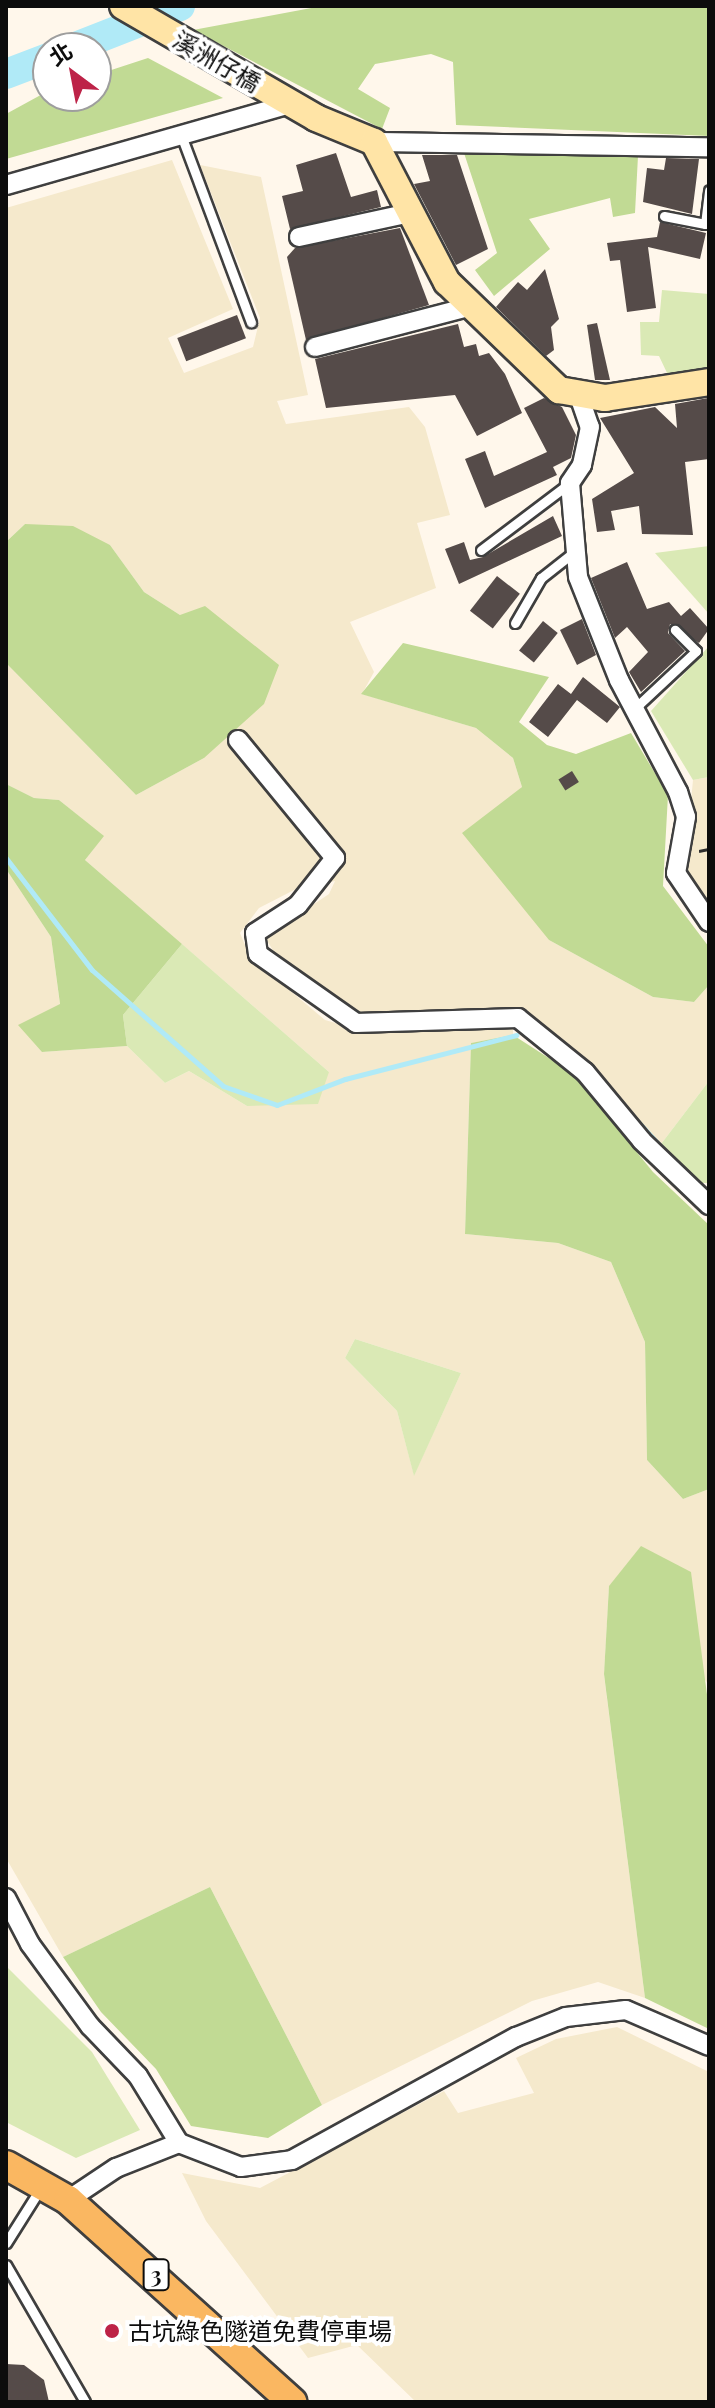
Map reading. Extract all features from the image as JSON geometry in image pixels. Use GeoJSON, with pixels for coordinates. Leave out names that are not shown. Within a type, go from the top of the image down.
{"type":"FeatureCollection","features":[{"type":"Feature","properties":{"kind":"main road","name":"3"},"geometry":{"type":"LineString","coordinates":[[6,2165],[68,2200],[292,2402]]}},
{"type":"Feature","properties":{"kind":"street","name":"溪洲仔橋"},"geometry":{"type":"LineString","coordinates":[[123,6],[280,98],[374,142]]}},
{"type":"Feature","properties":{"kind":"street"},"geometry":{"type":"LineString","coordinates":[[6,185],[181,135],[280,98]]}},
{"type":"Feature","properties":{"kind":"street"},"geometry":{"type":"LineString","coordinates":[[709,147],[374,142],[410,213],[469,307],[559,390],[605,398],[709,382]]}},
{"type":"Feature","properties":{"kind":"street"},"geometry":{"type":"LineString","coordinates":[[299,237],[410,213]]}},
{"type":"Feature","properties":{"kind":"street"},"geometry":{"type":"LineString","coordinates":[[315,347],[469,307]]}},
{"type":"Feature","properties":{"kind":"street"},"geometry":{"type":"LineString","coordinates":[[578,393],[590,427],[582,465],[570,483],[574,552],[597,629],[686,817],[676,873],[709,922]]}},
{"type":"Feature","properties":{"kind":"street"},"geometry":{"type":"LineString","coordinates":[[238,740],[335,858],[298,905],[255,933],[258,954],[356,1023],[518,1018],[585,1072],[642,1141],[709,1205]]}},
{"type":"Feature","properties":{"kind":"street"},"geometry":{"type":"LineString","coordinates":[[6,1898],[30,1944],[90,2026],[138,2076],[179,2143],[241,2167],[292,2160],[478,2057],[566,2017],[626,2010],[709,2046]]}},
{"type":"Feature","properties":{"kind":"street"},"geometry":{"type":"LineString","coordinates":[[68,2200],[116,2168],[179,2143]]}},
{"type":"Feature","properties":{"kind":"lane"},"geometry":{"type":"LineString","coordinates":[[181,135],[251,322]]}},
{"type":"Feature","properties":{"kind":"lane"},"geometry":{"type":"LineString","coordinates":[[664,216],[705,224],[709,190]]}},
{"type":"Feature","properties":{"kind":"lane"},"geometry":{"type":"LineString","coordinates":[[481,550],[570,483]]}},
{"type":"Feature","properties":{"kind":"lane"},"geometry":{"type":"LineString","coordinates":[[515,623],[541,578],[574,552]]}},
{"type":"Feature","properties":{"kind":"lane"},"geometry":{"type":"LineString","coordinates":[[634,709],[696,651],[675,630]]}},
{"type":"Feature","properties":{"kind":"lane"},"geometry":{"type":"LineString","coordinates":[[6,2243],[42,2186]]}},
{"type":"Feature","properties":{"kind":"lane"},"geometry":{"type":"LineString","coordinates":[[6,2265],[85,2402]]}},
{"type":"Feature","properties":{"kind":"shaded area"},"geometry":{"type":"Polygon","coordinates":[[[172,160],[233,309],[168,338],[184,373],[253,347],[260,318],[200,165],[261,177],[308,395],[277,401],[286,424],[409,407],[425,427],[450,515],[417,523],[436,588],[350,622],[374,672],[362,694],[476,728],[513,758],[522,787],[504,807],[549,940],[653,997],[694,1002],[709,985],[709,1081],[658,1148],[590,1066],[521,1007],[358,1014],[278,959],[265,937],[329,894],[335,881],[296,889],[259,908],[240,933],[250,957],[325,1020],[363,1031],[513,1026],[513,1035],[471,1043],[465,1234],[558,1243],[611,1262],[645,1342],[647,1460],[683,1499],[709,1489],[709,1710],[707,1682],[609,1586],[604,1675],[645,1998],[598,1982],[532,2001],[322,2105],[210,1887],[63,1957],[6,1858],[6,869],[51,937],[60,1005],[42,1052],[127,1046],[165,1083],[189,1071],[247,1106],[329,1072],[85,860],[103,836],[59,800],[34,798],[6,784],[6,663],[136,795],[204,758],[180,615],[144,592],[110,545],[25,524],[6,542],[6,208],[172,160]],[[355,1339],[345,1358],[397,1411],[414,1475],[461,1373],[355,1339]]]}},
{"type":"Feature","properties":{"kind":"shaded area"},"geometry":{"type":"Polygon","coordinates":[[[709,777],[709,909],[685,865],[693,780],[709,777]]]}},
{"type":"Feature","properties":{"kind":"shaded area"},"geometry":{"type":"Polygon","coordinates":[[[617,2027],[709,2072],[709,2402],[416,2402],[357,2345],[308,2358],[206,2221],[182,2173],[260,2188],[444,2091],[458,2113],[534,2093],[516,2058],[556,2039],[617,2027]]]}},
{"type":"Feature","properties":{"kind":"green space"},"geometry":{"type":"Polygon","coordinates":[[[322,6],[709,6],[709,136],[456,125],[453,62],[431,54],[375,64],[358,89],[390,108],[382,129],[193,30],[322,6]]]}},
{"type":"Feature","properties":{"kind":"green space"},"geometry":{"type":"Polygon","coordinates":[[[148,58],[223,98],[6,159],[6,114],[32,100],[32,112],[112,112],[112,70],[148,58]]]}},
{"type":"Feature","properties":{"kind":"green space"},"geometry":{"type":"Polygon","coordinates":[[[464,153],[638,156],[635,213],[613,217],[610,198],[529,219],[550,249],[494,296],[475,270],[497,253],[464,153]]]}},
{"type":"Feature","properties":{"kind":"green space"},"geometry":{"type":"Polygon","coordinates":[[[662,290],[709,294],[709,370],[668,375],[659,356],[641,355],[640,322],[659,322],[662,290]]]}},
{"type":"Feature","properties":{"kind":"green space"},"geometry":{"type":"Polygon","coordinates":[[[25,524],[73,526],[110,545],[144,592],[180,615],[205,606],[279,665],[264,704],[204,758],[136,795],[6,663],[6,542],[25,524]]]}},
{"type":"Feature","properties":{"kind":"green space"},"geometry":{"type":"Polygon","coordinates":[[[709,546],[709,614],[655,553],[709,546]]]}},
{"type":"Feature","properties":{"kind":"green space"},"geometry":{"type":"Polygon","coordinates":[[[403,643],[549,677],[519,722],[547,745],[576,754],[631,733],[668,795],[663,886],[709,947],[709,985],[694,1002],[653,997],[549,940],[462,833],[522,787],[513,758],[476,728],[361,694],[403,643]]]}},
{"type":"Feature","properties":{"kind":"green space"},"geometry":{"type":"Polygon","coordinates":[[[709,646],[709,777],[693,780],[651,711],[709,646]]]}},
{"type":"Feature","properties":{"kind":"green space"},"geometry":{"type":"Polygon","coordinates":[[[6,784],[34,798],[59,800],[104,836],[85,860],[182,944],[123,1015],[127,1046],[42,1052],[18,1025],[60,1004],[51,937],[6,869],[6,784]]]}},
{"type":"Feature","properties":{"kind":"green space"},"geometry":{"type":"Polygon","coordinates":[[[182,944],[329,1072],[318,1104],[247,1106],[189,1071],[165,1083],[127,1046],[123,1015],[182,944]]]}},
{"type":"Feature","properties":{"kind":"green space"},"geometry":{"type":"Polygon","coordinates":[[[513,1035],[572,1073],[653,1172],[709,1225],[709,1489],[683,1499],[647,1460],[645,1342],[611,1262],[558,1243],[465,1234],[471,1043],[513,1035]]]}},
{"type":"Feature","properties":{"kind":"green space"},"geometry":{"type":"Polygon","coordinates":[[[709,1081],[709,1183],[700,1183],[658,1148],[709,1081]]]}},
{"type":"Feature","properties":{"kind":"green space"},"geometry":{"type":"Polygon","coordinates":[[[355,1339],[461,1373],[414,1476],[397,1411],[345,1358],[355,1339]]]}},
{"type":"Feature","properties":{"kind":"green space"},"geometry":{"type":"Polygon","coordinates":[[[641,1546],[691,1572],[709,1710],[709,2029],[645,1998],[604,1674],[609,1586],[641,1546]]]}},
{"type":"Feature","properties":{"kind":"green space"},"geometry":{"type":"Polygon","coordinates":[[[210,1887],[322,2105],[268,2138],[191,2126],[156,2069],[101,2012],[63,1957],[210,1887]]]}},
{"type":"Feature","properties":{"kind":"green space"},"geometry":{"type":"Polygon","coordinates":[[[6,1966],[92,2052],[140,2130],[76,2158],[6,2122],[6,1966]]]}},
{"type":"Feature","properties":{"kind":"building"},"geometry":{"type":"Polygon","coordinates":[[[336,153],[351,197],[377,190],[381,207],[290,229],[282,196],[303,191],[296,165],[336,153]]]}},
{"type":"Feature","properties":{"kind":"building"},"geometry":{"type":"Polygon","coordinates":[[[422,155],[457,155],[488,249],[456,265],[414,184],[430,181],[422,155]]]}},
{"type":"Feature","properties":{"kind":"building"},"geometry":{"type":"Polygon","coordinates":[[[666,158],[699,159],[692,214],[643,202],[647,168],[664,170],[666,158]]]}},
{"type":"Feature","properties":{"kind":"building"},"geometry":{"type":"Polygon","coordinates":[[[660,222],[706,233],[700,259],[648,247],[656,308],[627,312],[620,260],[610,261],[607,243],[657,237],[660,222]]]}},
{"type":"Feature","properties":{"kind":"building"},"geometry":{"type":"Polygon","coordinates":[[[400,228],[429,305],[306,340],[287,257],[295,248],[400,228]]]}},
{"type":"Feature","properties":{"kind":"building"},"geometry":{"type":"Polygon","coordinates":[[[545,269],[559,319],[551,327],[554,350],[546,356],[496,307],[518,282],[527,290],[545,269]]]}},
{"type":"Feature","properties":{"kind":"building"},"geometry":{"type":"Polygon","coordinates":[[[237,315],[246,338],[186,361],[177,338],[237,315]]]}},
{"type":"Feature","properties":{"kind":"building"},"geometry":{"type":"Polygon","coordinates":[[[597,323],[610,380],[595,380],[587,325],[597,323]]]}},
{"type":"Feature","properties":{"kind":"building"},"geometry":{"type":"Polygon","coordinates":[[[458,324],[464,347],[476,344],[479,356],[489,353],[505,374],[522,413],[477,436],[455,395],[326,408],[315,359],[458,324]]]}},
{"type":"Feature","properties":{"kind":"building"},"geometry":{"type":"Polygon","coordinates":[[[544,398],[562,407],[576,435],[571,458],[553,467],[557,475],[485,508],[465,459],[485,451],[494,476],[547,452],[524,408],[544,398]]]}},
{"type":"Feature","properties":{"kind":"building"},"geometry":{"type":"Polygon","coordinates":[[[708,398],[709,459],[685,462],[693,535],[642,534],[639,506],[611,511],[615,530],[597,532],[592,499],[634,473],[600,418],[655,407],[677,428],[675,404],[708,398]]]}},
{"type":"Feature","properties":{"kind":"building"},"geometry":{"type":"Polygon","coordinates":[[[553,516],[562,536],[459,584],[445,549],[464,542],[470,560],[483,557],[553,516]]]}},
{"type":"Feature","properties":{"kind":"building"},"geometry":{"type":"Polygon","coordinates":[[[627,562],[647,609],[669,602],[681,616],[690,608],[709,629],[699,643],[670,624],[668,633],[685,651],[641,692],[629,672],[648,652],[627,627],[615,638],[591,578],[627,562]]]}},
{"type":"Feature","properties":{"kind":"building"},"geometry":{"type":"Polygon","coordinates":[[[497,576],[520,594],[493,629],[470,611],[497,576]]]}},
{"type":"Feature","properties":{"kind":"building"},"geometry":{"type":"Polygon","coordinates":[[[582,619],[596,655],[577,665],[560,630],[582,619]]]}},
{"type":"Feature","properties":{"kind":"building"},"geometry":{"type":"Polygon","coordinates":[[[543,621],[558,633],[534,662],[519,651],[543,621]]]}},
{"type":"Feature","properties":{"kind":"building"},"geometry":{"type":"Polygon","coordinates":[[[583,677],[620,707],[607,723],[577,700],[548,737],[529,722],[558,684],[571,694],[583,677]]]}},
{"type":"Feature","properties":{"kind":"building"},"geometry":{"type":"Polygon","coordinates":[[[572,771],[579,782],[565,791],[558,779],[572,771]]]}},
{"type":"Feature","properties":{"kind":"building"},"geometry":{"type":"Polygon","coordinates":[[[6,2364],[24,2365],[44,2380],[49,2402],[6,2402],[6,2364]]]}},
{"type":"Feature","properties":{"kind":"waterway"},"geometry":{"type":"LineString","coordinates":[[112,33],[180,6]]}},
{"type":"Feature","properties":{"kind":"waterway"},"geometry":{"type":"LineString","coordinates":[[6,74],[32,64]]}},
{"type":"Feature","properties":{"kind":"waterway"},"geometry":{"type":"LineString","coordinates":[[6,858],[92,970],[223,1086],[277,1105],[345,1079],[516,1035]]}},
{"type":"Feature","properties":{"kind":"waterway"},"geometry":{"type":"LineString","coordinates":[[574,1052],[662,1148]]}},
{"type":"Feature","properties":{"kind":"place","name":"古坑綠色隧道免費停車場"},"geometry":{"type":"Point","coordinates":[112,2331]}}]}
